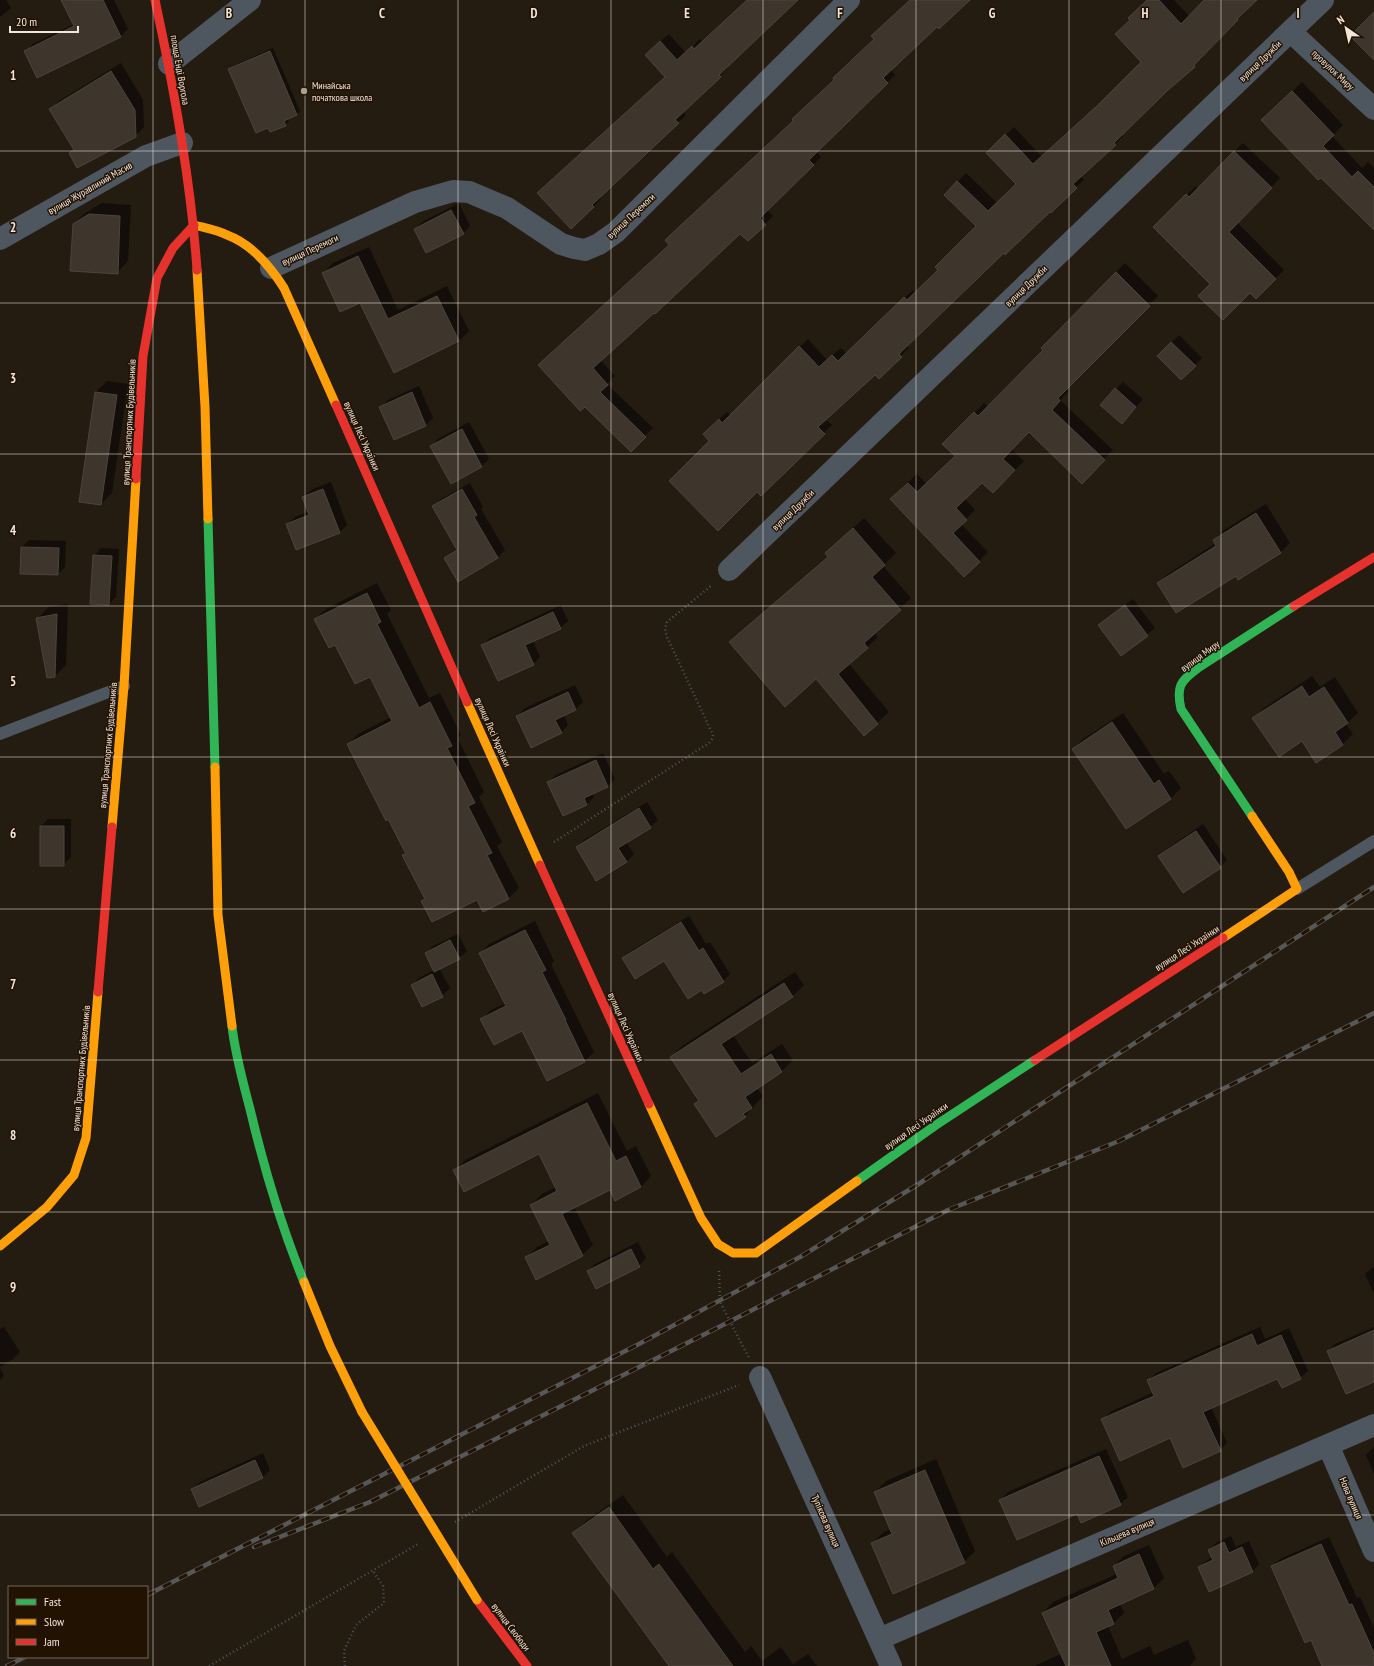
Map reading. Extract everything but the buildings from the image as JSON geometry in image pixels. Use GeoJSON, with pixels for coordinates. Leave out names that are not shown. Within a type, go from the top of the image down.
{"type":"FeatureCollection","features":[{"type":"Feature","properties":{"kind":"street","name":"площа Енді Воргола"},"geometry":{"type":"LineString","coordinates":[[155,0],[169,64],[194,225],[205,407],[218,915],[234,1045],[262,1158],[291,1250],[330,1346],[362,1412]]}},
{"type":"Feature","properties":{"kind":"street"},"geometry":{"type":"LineString","coordinates":[[169,64],[250,0]]}},
{"type":"Feature","properties":{"kind":"street","name":"вулиця Перемоги"},"geometry":{"type":"LineString","coordinates":[[271,268],[415,202],[452,191],[469,192],[508,208],[561,244],[585,250],[599,244],[616,232],[849,0]]}},
{"type":"Feature","properties":{"kind":"street","name":"вулиця Дружби"},"geometry":{"type":"LineString","coordinates":[[729,570],[1323,0]]}},
{"type":"Feature","properties":{"kind":"street","name":"провулок Миру"},"geometry":{"type":"LineString","coordinates":[[1291,32],[1374,108]]}},
{"type":"Feature","properties":{"kind":"street","name":"вулиця Журавлиний Масив"},"geometry":{"type":"LineString","coordinates":[[0,239],[146,156],[182,143]]}},
{"type":"Feature","properties":{"kind":"street","name":"вулиця Лесі Українки"},"geometry":{"type":"LineString","coordinates":[[194,225],[233,237],[256,253],[271,268],[284,288],[700,1218],[718,1244],[733,1253],[756,1253],[936,1125],[1297,889]]}},
{"type":"Feature","properties":{"kind":"street","name":"вулиця Транспортних Будівельників"},"geometry":{"type":"LineString","coordinates":[[0,1246],[47,1207],[74,1175],[86,1138],[124,686],[143,356],[157,278],[173,248],[194,225]]}},
{"type":"Feature","properties":{"kind":"street","name":"вулиця Миру"},"geometry":{"type":"LineString","coordinates":[[1297,889],[1289,872],[1182,708],[1178,689],[1188,676],[1208,662],[1293,605],[1374,557]]}},
{"type":"Feature","properties":{"kind":"street","name":"Тупікова вулиця"},"geometry":{"type":"LineString","coordinates":[[760,1377],[892,1666]]}},
{"type":"Feature","properties":{"kind":"street","name":"вулиця Свободи"},"geometry":{"type":"LineString","coordinates":[[362,1412],[477,1600],[527,1666]]}},
{"type":"Feature","properties":{"kind":"street","name":"Кільцева вулиця"},"geometry":{"type":"LineString","coordinates":[[879,1640],[1374,1425]]}},
{"type":"Feature","properties":{"kind":"street","name":"Нова вулиця"},"geometry":{"type":"LineString","coordinates":[[1328,1444],[1374,1551]]}},
{"type":"Feature","properties":{"kind":"lane"},"geometry":{"type":"LineString","coordinates":[[0,734],[124,686]]}},
{"type":"Feature","properties":{"kind":"lane"},"geometry":{"type":"LineString","coordinates":[[1297,889],[1374,841]]}},
{"type":"Feature","properties":{"kind":"path"},"geometry":{"type":"LineString","coordinates":[[536,854],[712,740],[713,735],[667,637],[665,629],[667,622],[729,570]]}},
{"type":"Feature","properties":{"kind":"path"},"geometry":{"type":"LineString","coordinates":[[454,1523],[584,1446],[760,1377],[720,1302],[718,1244]]}},
{"type":"Feature","properties":{"kind":"path"},"geometry":{"type":"LineString","coordinates":[[209,1666],[421,1543]]}},
{"type":"Feature","properties":{"kind":"path"},"geometry":{"type":"LineString","coordinates":[[345,1666],[344,1651],[356,1625],[384,1603],[383,1586],[373,1571]]}},
{"type":"Feature","properties":{"kind":"railway"},"geometry":{"type":"LineString","coordinates":[[148,1594],[639,1344],[800,1257],[917,1185],[1374,887]]}},
{"type":"Feature","properties":{"kind":"railway"},"geometry":{"type":"LineString","coordinates":[[254,1547],[370,1502],[948,1210],[1119,1141],[1374,1013]]}},
{"type":"Feature","properties":{"kind":"railway"},"geometry":{"type":"LineString","coordinates":[[7,1666],[23,1658]]}},
{"type":"Feature","properties":{"kind":"traffic: fast"},"geometry":{"type":"LineString","coordinates":[[208,519],[215,767]]}},
{"type":"Feature","properties":{"kind":"traffic: fast"},"geometry":{"type":"LineString","coordinates":[[1252,816],[1181,709],[1179,690],[1183,681],[1198,668],[1294,606]]}},
{"type":"Feature","properties":{"kind":"traffic: fast"},"geometry":{"type":"LineString","coordinates":[[232,1026],[235,1047],[267,1175],[280,1218],[304,1282]]}},
{"type":"Feature","properties":{"kind":"traffic: fast"},"geometry":{"type":"LineString","coordinates":[[857,1181],[936,1125],[1035,1060]]}},
{"type":"Feature","properties":{"kind":"traffic: slow"},"geometry":{"type":"LineString","coordinates":[[194,225],[219,232],[236,239],[260,257],[273,272],[284,288],[336,405]]}},
{"type":"Feature","properties":{"kind":"traffic: slow"},"geometry":{"type":"LineString","coordinates":[[197,270],[205,407],[208,519]]}},
{"type":"Feature","properties":{"kind":"traffic: slow"},"geometry":{"type":"LineString","coordinates":[[112,827],[124,686],[136,479]]}},
{"type":"Feature","properties":{"kind":"traffic: slow"},"geometry":{"type":"LineString","coordinates":[[467,702],[540,865]]}},
{"type":"Feature","properties":{"kind":"traffic: slow"},"geometry":{"type":"LineString","coordinates":[[215,767],[218,915],[232,1026]]}},
{"type":"Feature","properties":{"kind":"traffic: slow"},"geometry":{"type":"LineString","coordinates":[[1223,938],[1297,889],[1289,872],[1252,816]]}},
{"type":"Feature","properties":{"kind":"traffic: slow"},"geometry":{"type":"LineString","coordinates":[[0,1246],[47,1207],[74,1175],[86,1138],[98,992]]}},
{"type":"Feature","properties":{"kind":"traffic: slow"},"geometry":{"type":"LineString","coordinates":[[649,1104],[701,1218],[718,1244],[733,1253],[756,1253],[857,1181]]}},
{"type":"Feature","properties":{"kind":"traffic: slow"},"geometry":{"type":"LineString","coordinates":[[304,1282],[330,1346],[362,1412]]}},
{"type":"Feature","properties":{"kind":"traffic: slow"},"geometry":{"type":"LineString","coordinates":[[362,1412],[477,1600]]}},
{"type":"Feature","properties":{"kind":"traffic: jam"},"geometry":{"type":"LineString","coordinates":[[155,0],[181,134],[191,202],[197,270]]}},
{"type":"Feature","properties":{"kind":"traffic: jam"},"geometry":{"type":"LineString","coordinates":[[136,479],[143,356],[157,278],[173,248],[194,225]]}},
{"type":"Feature","properties":{"kind":"traffic: jam"},"geometry":{"type":"LineString","coordinates":[[336,405],[467,702]]}},
{"type":"Feature","properties":{"kind":"traffic: jam"},"geometry":{"type":"LineString","coordinates":[[1294,606],[1374,557]]}},
{"type":"Feature","properties":{"kind":"traffic: jam"},"geometry":{"type":"LineString","coordinates":[[98,992],[112,827]]}},
{"type":"Feature","properties":{"kind":"traffic: jam"},"geometry":{"type":"LineString","coordinates":[[540,865],[649,1104]]}},
{"type":"Feature","properties":{"kind":"traffic: jam"},"geometry":{"type":"LineString","coordinates":[[1035,1060],[1223,938]]}},
{"type":"Feature","properties":{"kind":"traffic: jam"},"geometry":{"type":"LineString","coordinates":[[477,1600],[527,1666]]}},
{"type":"Feature","properties":{"kind":"place","name":"Минайська початкова школа"},"geometry":{"type":"Point","coordinates":[304,91]}}]}
